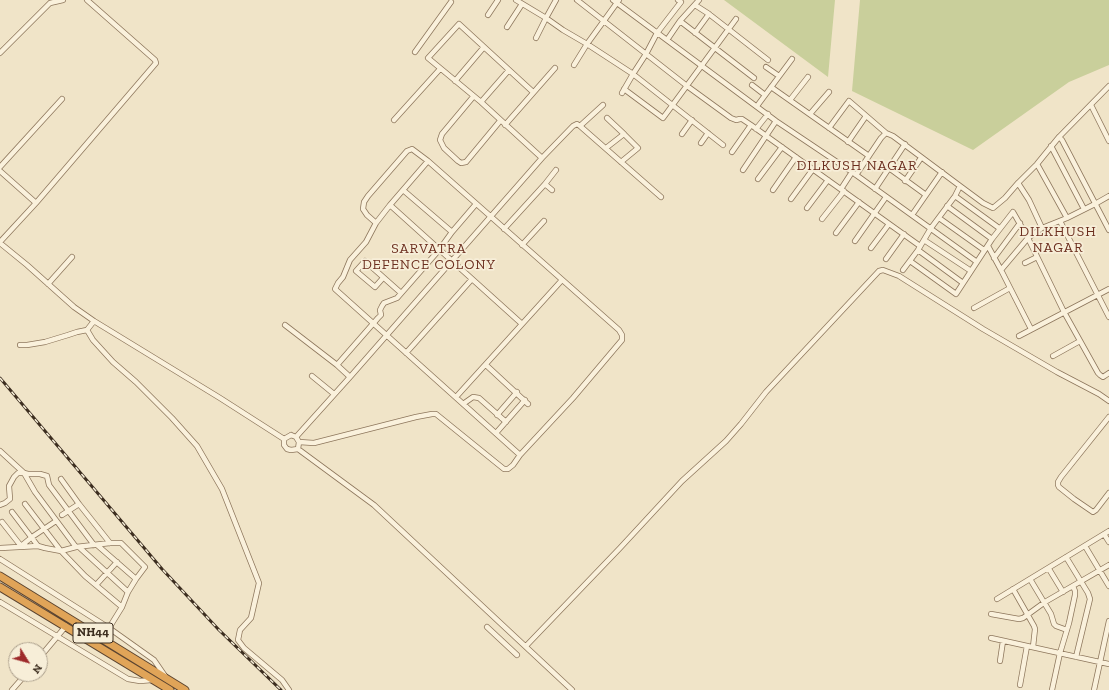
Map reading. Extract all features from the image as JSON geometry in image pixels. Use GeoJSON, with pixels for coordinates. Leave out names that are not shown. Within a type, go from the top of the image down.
{"type":"FeatureCollection","features":[{"type":"Feature","properties":{"kind":"highway","name":"NH44"},"geometry":{"type":"LineString","coordinates":[[0,576],[185,690]]}},
{"type":"Feature","properties":{"kind":"highway","name":"NH44"},"geometry":{"type":"LineString","coordinates":[[0,587],[170,690]]}},
{"type":"Feature","properties":{"kind":"street"},"geometry":{"type":"LineString","coordinates":[[0,53],[50,3],[63,0]]}},
{"type":"Feature","properties":{"kind":"street"},"geometry":{"type":"LineString","coordinates":[[87,0],[155,60],[156,63],[36,203],[0,242],[74,307],[94,321],[284,439]]}},
{"type":"Feature","properties":{"kind":"street"},"geometry":{"type":"LineString","coordinates":[[488,15],[498,0]]}},
{"type":"Feature","properties":{"kind":"street"},"geometry":{"type":"LineString","coordinates":[[516,0],[633,74],[723,145]]}},
{"type":"Feature","properties":{"kind":"street"},"geometry":{"type":"LineString","coordinates":[[536,38],[556,0]]}},
{"type":"Feature","properties":{"kind":"street"},"geometry":{"type":"LineString","coordinates":[[577,0],[687,86],[731,118],[736,120],[742,119],[756,128],[904,234],[962,283]]}},
{"type":"Feature","properties":{"kind":"street"},"geometry":{"type":"LineString","coordinates":[[678,0],[680,2],[657,33],[623,91],[664,118],[736,18]]}},
{"type":"Feature","properties":{"kind":"street"},"geometry":{"type":"LineString","coordinates":[[666,40],[680,21],[699,0]]}},
{"type":"Feature","properties":{"kind":"street"},"geometry":{"type":"LineString","coordinates":[[574,65],[617,1],[666,40],[776,121],[854,173],[977,262]]}},
{"type":"Feature","properties":{"kind":"street"},"geometry":{"type":"LineString","coordinates":[[415,52],[451,2]]}},
{"type":"Feature","properties":{"kind":"street"},"geometry":{"type":"LineString","coordinates":[[507,27],[522,4]]}},
{"type":"Feature","properties":{"kind":"street"},"geometry":{"type":"LineString","coordinates":[[695,5],[709,14],[768,60]]}},
{"type":"Feature","properties":{"kind":"street"},"geometry":{"type":"LineString","coordinates":[[695,33],[709,14]]}},
{"type":"Feature","properties":{"kind":"street"},"geometry":{"type":"LineString","coordinates":[[680,21],[754,78]]}},
{"type":"Feature","properties":{"kind":"street"},"geometry":{"type":"LineString","coordinates":[[533,92],[459,24],[428,58],[473,97],[481,102],[542,158]]}},
{"type":"Feature","properties":{"kind":"street"},"geometry":{"type":"LineString","coordinates":[[455,81],[484,47]]}},
{"type":"Feature","properties":{"kind":"street"},"geometry":{"type":"LineString","coordinates":[[757,106],[792,59]]}},
{"type":"Feature","properties":{"kind":"street"},"geometry":{"type":"LineString","coordinates":[[766,67],[779,76]]}},
{"type":"Feature","properties":{"kind":"street"},"geometry":{"type":"LineString","coordinates":[[505,125],[555,68]]}},
{"type":"Feature","properties":{"kind":"street"},"geometry":{"type":"LineString","coordinates":[[394,120],[440,69]]}},
{"type":"Feature","properties":{"kind":"street"},"geometry":{"type":"LineString","coordinates":[[481,102],[509,70]]}},
{"type":"Feature","properties":{"kind":"street"},"geometry":{"type":"LineString","coordinates":[[790,100],[808,77]]}},
{"type":"Feature","properties":{"kind":"street"},"geometry":{"type":"LineString","coordinates":[[752,85],[765,95]]}},
{"type":"Feature","properties":{"kind":"street"},"geometry":{"type":"LineString","coordinates":[[829,128],[849,101],[886,134],[893,136],[906,144],[921,158],[983,203],[993,208],[1005,198],[1037,164],[1059,137],[1109,86]]}},
{"type":"Feature","properties":{"kind":"street"},"geometry":{"type":"LineString","coordinates":[[771,87],[869,156]]}},
{"type":"Feature","properties":{"kind":"street"},"geometry":{"type":"LineString","coordinates":[[810,114],[829,92]]}},
{"type":"Feature","properties":{"kind":"street"},"geometry":{"type":"LineString","coordinates":[[473,97],[442,134],[440,140],[444,148],[458,161],[461,163],[466,162],[500,121]]}},
{"type":"Feature","properties":{"kind":"street"},"geometry":{"type":"LineString","coordinates":[[0,167],[62,99]]}},
{"type":"Feature","properties":{"kind":"street"},"geometry":{"type":"LineString","coordinates":[[580,126],[603,105]]}},
{"type":"Feature","properties":{"kind":"street"},"geometry":{"type":"LineString","coordinates":[[1091,106],[1109,141]]}},
{"type":"Feature","properties":{"kind":"street"},"geometry":{"type":"LineString","coordinates":[[756,128],[768,114]]}},
{"type":"Feature","properties":{"kind":"street"},"geometry":{"type":"LineString","coordinates":[[848,142],[866,116]]}},
{"type":"Feature","properties":{"kind":"street"},"geometry":{"type":"LineString","coordinates":[[607,118],[638,148],[621,162]]}},
{"type":"Feature","properties":{"kind":"street"},"geometry":{"type":"LineString","coordinates":[[682,134],[692,120]]}},
{"type":"Feature","properties":{"kind":"street"},"geometry":{"type":"LineString","coordinates":[[743,170],[776,121]]}},
{"type":"Feature","properties":{"kind":"street"},"geometry":{"type":"LineString","coordinates":[[296,437],[542,158],[576,124],[606,148],[661,197]]}},
{"type":"Feature","properties":{"kind":"street"},"geometry":{"type":"LineString","coordinates":[[732,152],[751,125]]}},
{"type":"Feature","properties":{"kind":"street"},"geometry":{"type":"LineString","coordinates":[[701,143],[708,132]]}},
{"type":"Feature","properties":{"kind":"street"},"geometry":{"type":"LineString","coordinates":[[606,148],[624,134]]}},
{"type":"Feature","properties":{"kind":"street"},"geometry":{"type":"LineString","coordinates":[[822,219],[854,173],[869,156],[881,138],[886,134]]}},
{"type":"Feature","properties":{"kind":"street"},"geometry":{"type":"LineString","coordinates":[[1059,137],[1062,140],[1109,230]]}},
{"type":"Feature","properties":{"kind":"street"},"geometry":{"type":"LineString","coordinates":[[875,189],[888,168],[906,144]]}},
{"type":"Feature","properties":{"kind":"street"},"geometry":{"type":"LineString","coordinates":[[1052,146],[1084,209]]}},
{"type":"Feature","properties":{"kind":"street"},"geometry":{"type":"LineString","coordinates":[[758,179],[782,147]]}},
{"type":"Feature","properties":{"kind":"street"},"geometry":{"type":"LineString","coordinates":[[299,442],[314,443],[416,417],[436,414],[504,469],[508,469],[573,398],[619,345],[623,337],[619,330],[418,152],[412,149],[409,149],[364,202],[363,209],[376,223]]}},
{"type":"Feature","properties":{"kind":"street"},"geometry":{"type":"LineString","coordinates":[[773,190],[796,157]]}},
{"type":"Feature","properties":{"kind":"street"},"geometry":{"type":"LineString","coordinates":[[905,181],[921,158]]}},
{"type":"Feature","properties":{"kind":"street"},"geometry":{"type":"LineString","coordinates":[[428,161],[376,223],[366,242],[350,260],[343,277],[335,289],[520,455]]}},
{"type":"Feature","properties":{"kind":"street"},"geometry":{"type":"LineString","coordinates":[[1037,164],[1067,218]]}},
{"type":"Feature","properties":{"kind":"street"},"geometry":{"type":"LineString","coordinates":[[888,168],[926,195]]}},
{"type":"Feature","properties":{"kind":"street"},"geometry":{"type":"LineString","coordinates":[[791,199],[813,169]]}},
{"type":"Feature","properties":{"kind":"street"},"geometry":{"type":"LineString","coordinates":[[504,229],[556,170]]}},
{"type":"Feature","properties":{"kind":"street"},"geometry":{"type":"LineString","coordinates":[[0,171],[36,203]]}},
{"type":"Feature","properties":{"kind":"street"},"geometry":{"type":"LineString","coordinates":[[912,215],[942,172]]}},
{"type":"Feature","properties":{"kind":"street"},"geometry":{"type":"LineString","coordinates":[[807,208],[828,180]]}},
{"type":"Feature","properties":{"kind":"street"},"geometry":{"type":"LineString","coordinates":[[1018,183],[1029,200],[1042,228]]}},
{"type":"Feature","properties":{"kind":"street"},"geometry":{"type":"LineString","coordinates":[[545,184],[552,190]]}},
{"type":"Feature","properties":{"kind":"street"},"geometry":{"type":"LineString","coordinates":[[903,270],[931,228],[955,196],[960,186]]}},
{"type":"Feature","properties":{"kind":"street"},"geometry":{"type":"LineString","coordinates":[[403,190],[452,232]]}},
{"type":"Feature","properties":{"kind":"street"},"geometry":{"type":"LineString","coordinates":[[955,196],[1000,228]]}},
{"type":"Feature","properties":{"kind":"street"},"geometry":{"type":"LineString","coordinates":[[1001,270],[1028,238],[1042,228],[1067,218],[1109,196]]}},
{"type":"Feature","properties":{"kind":"street"},"geometry":{"type":"LineString","coordinates":[[855,241],[886,197]]}},
{"type":"Feature","properties":{"kind":"street"},"geometry":{"type":"LineString","coordinates":[[836,233],[859,202]]}},
{"type":"Feature","properties":{"kind":"street"},"geometry":{"type":"LineString","coordinates":[[337,365],[381,315],[380,310],[384,303],[397,298],[439,250],[476,204]]}},
{"type":"Feature","properties":{"kind":"street"},"geometry":{"type":"LineString","coordinates":[[390,205],[522,324]]}},
{"type":"Feature","properties":{"kind":"street"},"geometry":{"type":"LineString","coordinates":[[947,206],[992,239]]}},
{"type":"Feature","properties":{"kind":"street"},"geometry":{"type":"LineString","coordinates":[[910,261],[956,294],[984,250],[1013,212],[1028,238],[1064,312],[1100,375],[1102,377],[1109,373]]}},
{"type":"Feature","properties":{"kind":"street"},"geometry":{"type":"LineString","coordinates":[[939,218],[984,250]]}},
{"type":"Feature","properties":{"kind":"street"},"geometry":{"type":"LineString","coordinates":[[522,245],[544,221]]}},
{"type":"Feature","properties":{"kind":"street"},"geometry":{"type":"LineString","coordinates":[[1060,221],[1109,317]]}},
{"type":"Feature","properties":{"kind":"street"},"geometry":{"type":"LineString","coordinates":[[994,258],[1020,223]]}},
{"type":"Feature","properties":{"kind":"street"},"geometry":{"type":"LineString","coordinates":[[871,248],[889,224]]}},
{"type":"Feature","properties":{"kind":"street"},"geometry":{"type":"LineString","coordinates":[[886,259],[904,234]]}},
{"type":"Feature","properties":{"kind":"street"},"geometry":{"type":"LineString","coordinates":[[924,240],[971,271]]}},
{"type":"Feature","properties":{"kind":"street"},"geometry":{"type":"LineString","coordinates":[[988,246],[1031,329]]}},
{"type":"Feature","properties":{"kind":"street"},"geometry":{"type":"LineString","coordinates":[[48,284],[72,257]]}},
{"type":"Feature","properties":{"kind":"street"},"geometry":{"type":"LineString","coordinates":[[1025,263],[1037,257]]}},
{"type":"Feature","properties":{"kind":"street"},"geometry":{"type":"LineString","coordinates":[[383,278],[375,288],[356,271],[365,261],[401,293]]}},
{"type":"Feature","properties":{"kind":"street"},"geometry":{"type":"LineString","coordinates":[[526,646],[682,481],[726,441],[766,392],[879,271],[884,270],[899,276],[983,329],[1109,401]]}},
{"type":"Feature","properties":{"kind":"street"},"geometry":{"type":"LineString","coordinates":[[406,353],[472,279]]}},
{"type":"Feature","properties":{"kind":"street"},"geometry":{"type":"LineString","coordinates":[[456,398],[562,280]]}},
{"type":"Feature","properties":{"kind":"street"},"geometry":{"type":"LineString","coordinates":[[974,308],[1010,288]]}},
{"type":"Feature","properties":{"kind":"street"},"geometry":{"type":"LineString","coordinates":[[1018,336],[1109,289]]}},
{"type":"Feature","properties":{"kind":"street"},"geometry":{"type":"LineString","coordinates":[[20,345],[45,342],[88,330],[94,321]]}},
{"type":"Feature","properties":{"kind":"street"},"geometry":{"type":"LineString","coordinates":[[285,325],[337,365],[350,377]]}},
{"type":"Feature","properties":{"kind":"street"},"geometry":{"type":"LineString","coordinates":[[88,330],[93,340],[113,362],[136,382],[172,418],[197,446],[222,489],[259,584],[251,618],[240,630],[238,640],[244,648],[282,680],[289,690]]}},
{"type":"Feature","properties":{"kind":"street"},"geometry":{"type":"LineString","coordinates":[[1053,356],[1080,341]]}},
{"type":"Feature","properties":{"kind":"street"},"geometry":{"type":"LineString","coordinates":[[486,365],[527,402],[496,433]]}},
{"type":"Feature","properties":{"kind":"street"},"geometry":{"type":"LineString","coordinates":[[312,376],[334,394]]}},
{"type":"Feature","properties":{"kind":"street"},"geometry":{"type":"LineString","coordinates":[[497,415],[517,392]]}},
{"type":"Feature","properties":{"kind":"street"},"geometry":{"type":"LineString","coordinates":[[463,404],[472,397],[479,398],[506,422]]}},
{"type":"Feature","properties":{"kind":"street"},"geometry":{"type":"LineString","coordinates":[[1109,417],[1061,477],[1058,485],[1074,500],[1093,512],[1109,493]]}},
{"type":"Feature","properties":{"kind":"street"},"geometry":{"type":"LineString","coordinates":[[284,439],[291,435],[296,437],[299,442],[298,449]]}},
{"type":"Feature","properties":{"kind":"street"},"geometry":{"type":"LineString","coordinates":[[284,439],[284,445],[287,449],[298,449],[374,505],[572,690]]}},
{"type":"Feature","properties":{"kind":"street"},"geometry":{"type":"LineString","coordinates":[[0,451],[24,473],[35,492],[56,521],[78,547],[128,592]]}},
{"type":"Feature","properties":{"kind":"street"},"geometry":{"type":"LineString","coordinates":[[0,505],[10,499],[9,486],[18,473],[40,474],[47,476],[49,485],[95,545],[136,579]]}},
{"type":"Feature","properties":{"kind":"street"},"geometry":{"type":"LineString","coordinates":[[61,479],[110,543]]}},
{"type":"Feature","properties":{"kind":"street"},"geometry":{"type":"LineString","coordinates":[[25,504],[61,551],[85,576],[122,607]]}},
{"type":"Feature","properties":{"kind":"street"},"geometry":{"type":"LineString","coordinates":[[62,515],[79,504]]}},
{"type":"Feature","properties":{"kind":"street"},"geometry":{"type":"LineString","coordinates":[[12,512],[38,546]]}},
{"type":"Feature","properties":{"kind":"street"},"geometry":{"type":"LineString","coordinates":[[21,546],[56,521]]}},
{"type":"Feature","properties":{"kind":"street"},"geometry":{"type":"LineString","coordinates":[[2,522],[21,546]]}},
{"type":"Feature","properties":{"kind":"street"},"geometry":{"type":"LineString","coordinates":[[997,599],[1107,533],[1109,542]]}},
{"type":"Feature","properties":{"kind":"street"},"geometry":{"type":"LineString","coordinates":[[0,548],[38,546],[61,551],[78,547],[121,543],[145,567],[128,592],[122,607],[109,628]]}},
{"type":"Feature","properties":{"kind":"street"},"geometry":{"type":"LineString","coordinates":[[1085,546],[1109,586]]}},
{"type":"Feature","properties":{"kind":"street"},"geometry":{"type":"LineString","coordinates":[[1066,557],[1088,593],[1090,599],[1076,657]]}},
{"type":"Feature","properties":{"kind":"street"},"geometry":{"type":"LineString","coordinates":[[0,559],[109,628],[154,660],[166,677]]}},
{"type":"Feature","properties":{"kind":"street"},"geometry":{"type":"LineString","coordinates":[[96,585],[117,562]]}},
{"type":"Feature","properties":{"kind":"street"},"geometry":{"type":"LineString","coordinates":[[991,614],[1020,619],[1023,618],[1045,602],[1109,565]]}},
{"type":"Feature","properties":{"kind":"street"},"geometry":{"type":"LineString","coordinates":[[1049,569],[1063,592]]}},
{"type":"Feature","properties":{"kind":"street"},"geometry":{"type":"LineString","coordinates":[[1030,579],[1045,602],[1053,618],[1054,624],[1067,630]]}},
{"type":"Feature","properties":{"kind":"street"},"geometry":{"type":"LineString","coordinates":[[1052,690],[1075,595],[1073,586]]}},
{"type":"Feature","properties":{"kind":"street"},"geometry":{"type":"LineString","coordinates":[[1013,590],[1035,629],[1033,647]]}},
{"type":"Feature","properties":{"kind":"street"},"geometry":{"type":"LineString","coordinates":[[0,602],[128,679],[153,680]]}},
{"type":"Feature","properties":{"kind":"street"},"geometry":{"type":"LineString","coordinates":[[1094,690],[1109,620]]}},
{"type":"Feature","properties":{"kind":"street"},"geometry":{"type":"LineString","coordinates":[[48,648],[66,626]]}},
{"type":"Feature","properties":{"kind":"street"},"geometry":{"type":"LineString","coordinates":[[487,627],[517,655]]}},
{"type":"Feature","properties":{"kind":"street"},"geometry":{"type":"LineString","coordinates":[[991,638],[1109,664]]}},
{"type":"Feature","properties":{"kind":"street"},"geometry":{"type":"LineString","coordinates":[[1000,661],[1003,641]]}},
{"type":"Feature","properties":{"kind":"street"},"geometry":{"type":"LineString","coordinates":[[1020,685],[1027,646]]}},
{"type":"Feature","properties":{"kind":"street"},"geometry":{"type":"LineString","coordinates":[[12,690],[19,682]]}},
{"type":"Feature","properties":{"kind":"green space"},"geometry":{"type":"Polygon","coordinates":[[[724,0],[835,0],[828,77],[724,0]]]}},
{"type":"Feature","properties":{"kind":"green space"},"geometry":{"type":"Polygon","coordinates":[[[860,0],[1109,0],[1109,65],[1069,82],[973,150],[852,91],[860,0]]]}},
{"type":"Feature","properties":{"kind":"railway"},"geometry":{"type":"LineString","coordinates":[[0,378],[162,569],[219,630],[281,690]]}},
{"type":"Feature","properties":{"kind":"district","name":"DILKUSH NAGAR"},"geometry":{"type":"Point","coordinates":[857,166]}},
{"type":"Feature","properties":{"kind":"district","name":"DILKHUSH NAGAR"},"geometry":{"type":"Point","coordinates":[1058,240]}},
{"type":"Feature","properties":{"kind":"district","name":"SARVATRA DEFENCE COLONY"},"geometry":{"type":"Point","coordinates":[429,258]}}]}
